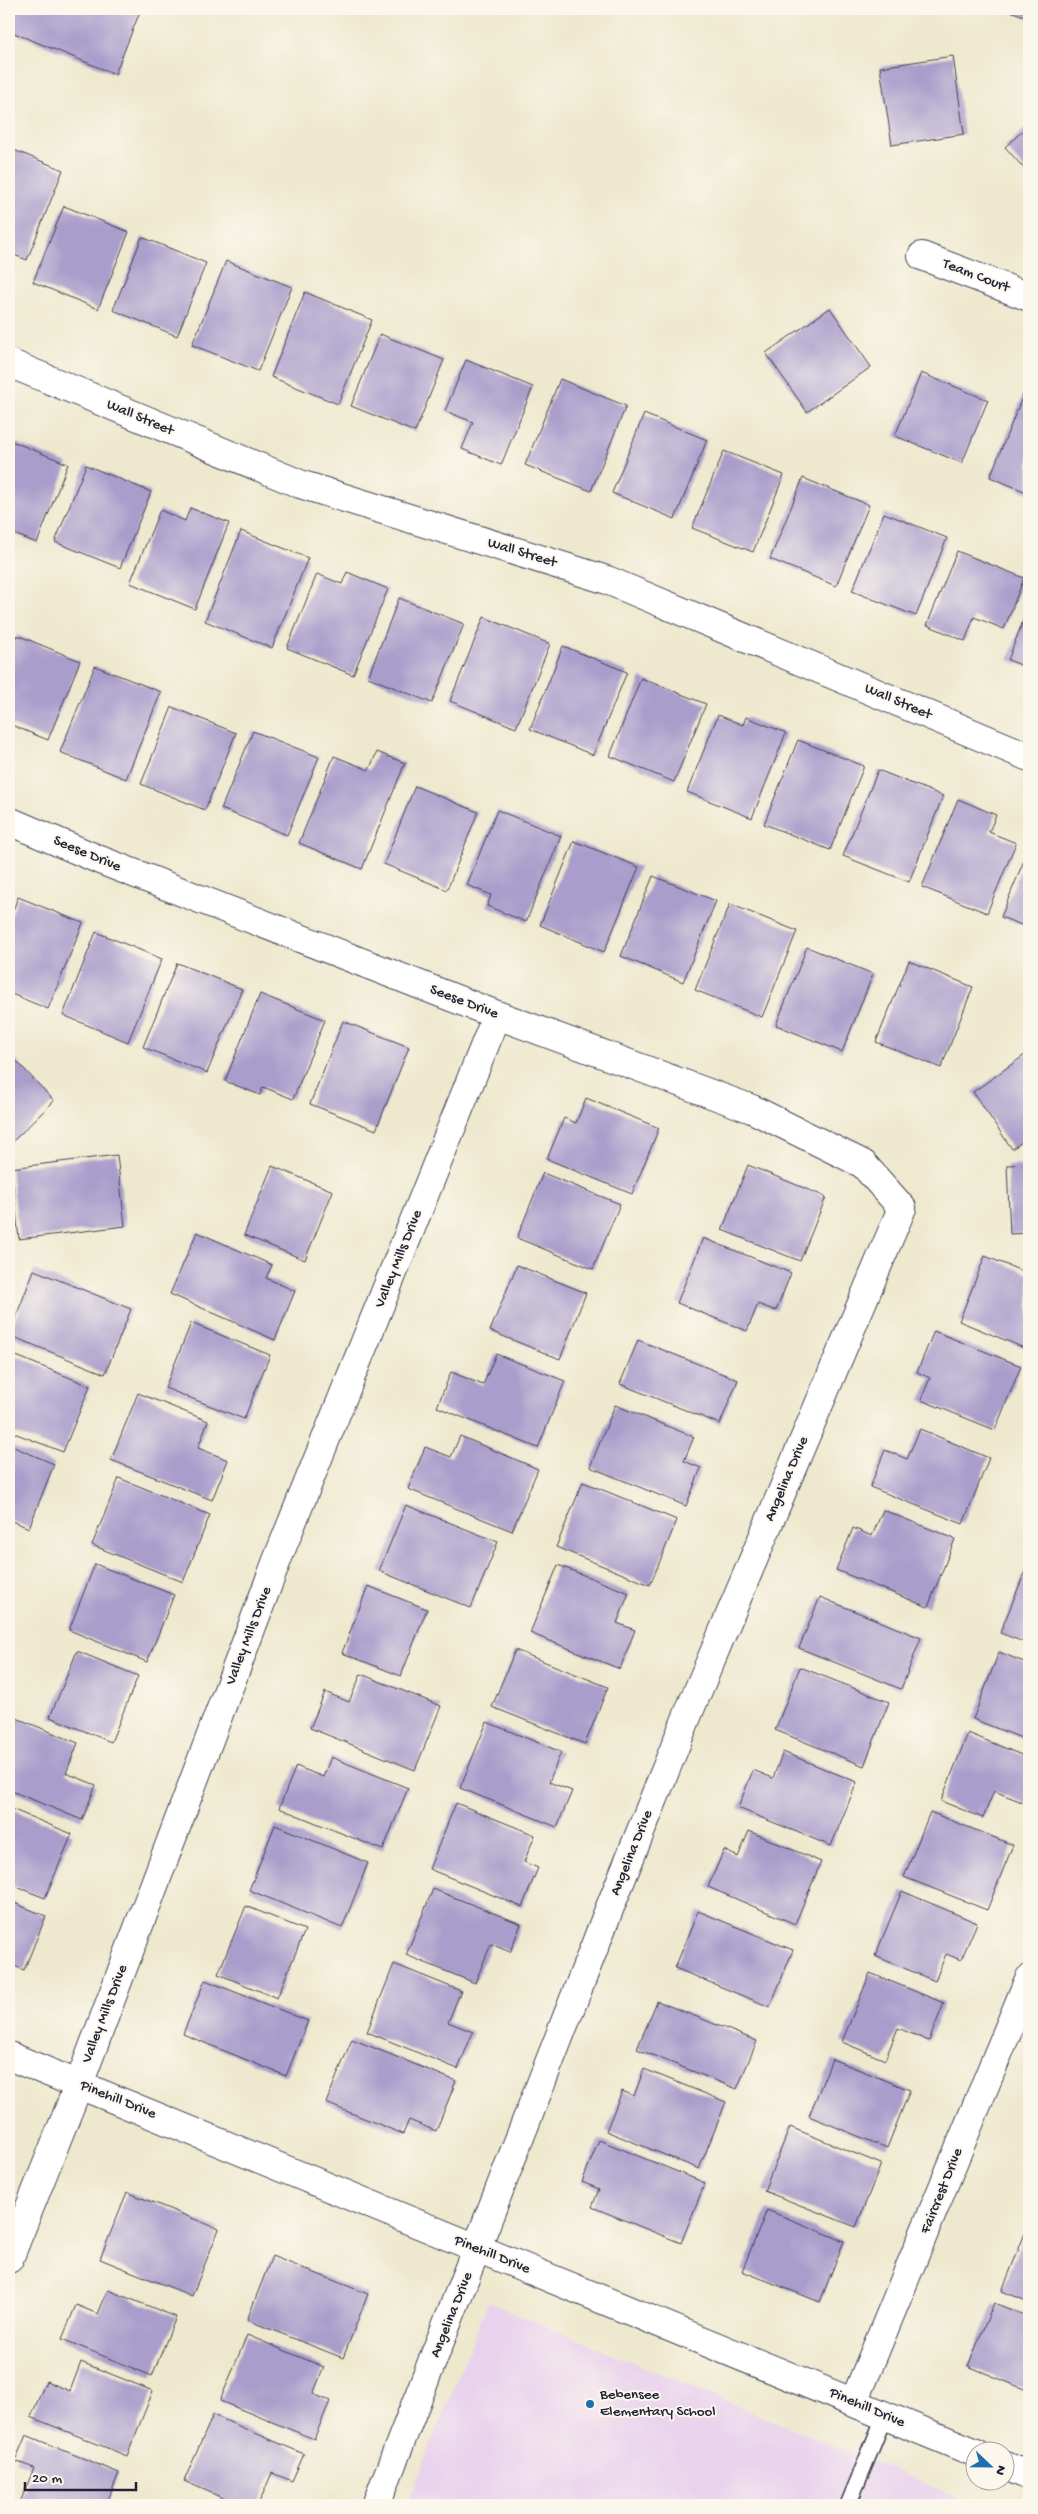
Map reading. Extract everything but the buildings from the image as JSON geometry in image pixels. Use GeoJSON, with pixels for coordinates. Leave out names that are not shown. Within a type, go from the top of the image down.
{"type":"FeatureCollection","features":[{"type":"Feature","properties":{"kind":"street","name":"Team Court"},"geometry":{"type":"LineString","coordinates":[[922,256],[1029,297]]}},
{"type":"Feature","properties":{"kind":"street","name":"Wall Street"},"geometry":{"type":"LineString","coordinates":[[9,363],[300,484],[608,580],[1029,757]]}},
{"type":"Feature","properties":{"kind":"street","name":"Seese Drive"},"geometry":{"type":"LineString","coordinates":[[9,821],[100,860],[497,1015],[752,1109],[863,1164],[902,1208]]}},
{"type":"Feature","properties":{"kind":"street","name":"Valley Mills Drive"},"geometry":{"type":"LineString","coordinates":[[9,2259],[79,2084],[279,1555],[497,1015]]}},
{"type":"Feature","properties":{"kind":"street","name":"Angelina Drive"},"geometry":{"type":"LineString","coordinates":[[376,2505],[478,2250],[610,1907],[687,1716],[902,1208]]}},
{"type":"Feature","properties":{"kind":"street","name":"Faircrest Drive"},"geometry":{"type":"LineString","coordinates":[[854,2402],[1029,1980]]}},
{"type":"Feature","properties":{"kind":"street","name":"Pinehill Drive"},"geometry":{"type":"LineString","coordinates":[[9,2056],[966,2449]]}},
{"type":"Feature","properties":{"kind":"street"},"geometry":{"type":"LineString","coordinates":[[1016,2470],[1029,2476]]}},
{"type":"Feature","properties":{"kind":"lane"},"geometry":{"type":"LineString","coordinates":[[848,2505],[885,2415]]}},
{"type":"Feature","properties":{"kind":"shaded area","name":"Bebensee Elementary School"},"geometry":{"type":"Polygon","coordinates":[[[488,2302],[976,2505],[407,2505],[488,2302]]]}},
{"type":"Feature","properties":{"kind":"place","name":"Bebensee Elementary School"},"geometry":{"type":"Point","coordinates":[590,2404]}}]}
